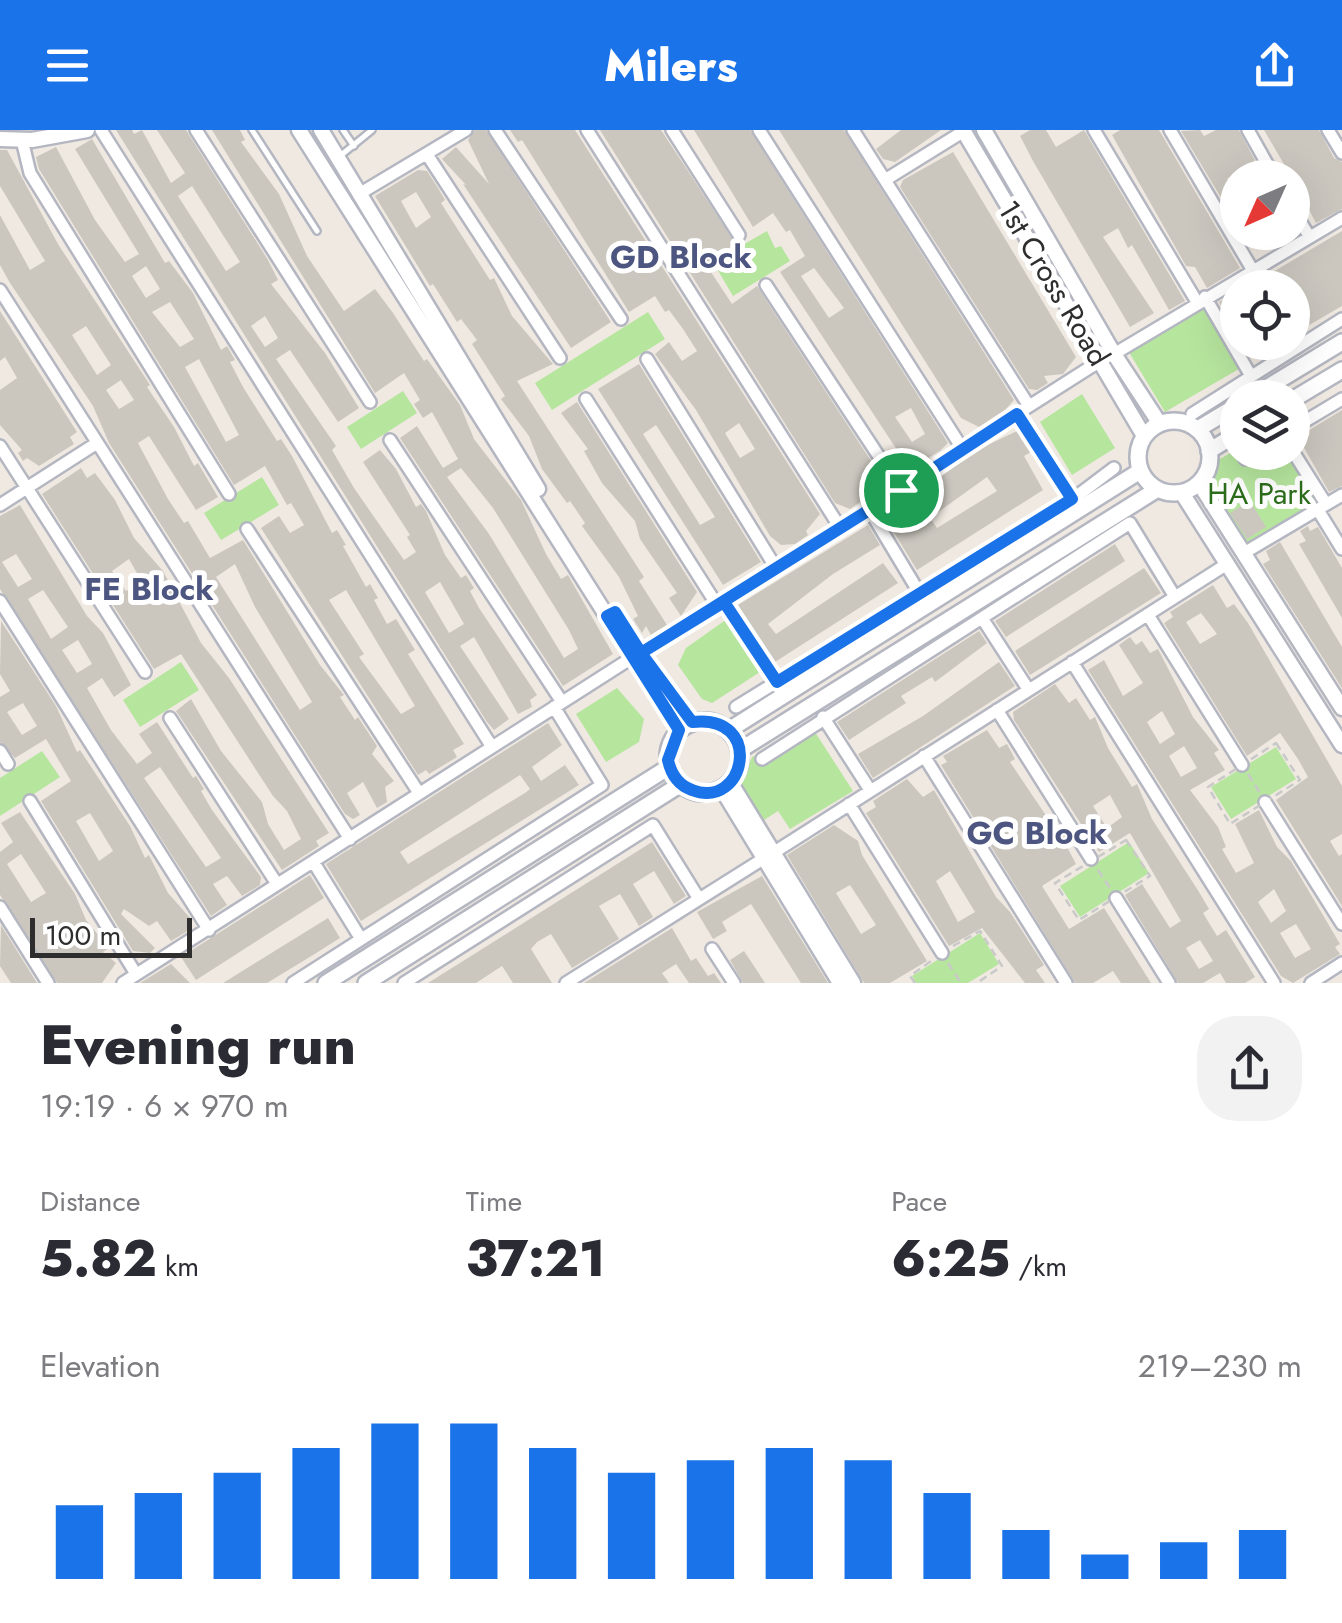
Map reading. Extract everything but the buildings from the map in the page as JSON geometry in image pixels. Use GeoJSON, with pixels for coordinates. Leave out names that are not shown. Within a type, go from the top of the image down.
{"type":"FeatureCollection","features":[{"type":"Feature","properties":{"kind":"main road"},"geometry":{"type":"LineString","coordinates":[[1280,380],[1342,342]]}},
{"type":"Feature","properties":{"kind":"main road"},"geometry":{"type":"LineString","coordinates":[[1310,389],[1342,370]]}},
{"type":"Feature","properties":{"kind":"main road"},"geometry":{"type":"LineString","coordinates":[[1156,490],[1140,471],[1138,448],[1144,436],[1160,424],[1195,421],[1220,412]]}},
{"type":"Feature","properties":{"kind":"main road"},"geometry":{"type":"LineString","coordinates":[[740,750],[1156,490],[1182,493],[1199,484],[1210,464],[1209,451],[1195,421]]}},
{"type":"Feature","properties":{"kind":"main road"},"geometry":{"type":"LineString","coordinates":[[1209,451],[1220,444]]}},
{"type":"Feature","properties":{"kind":"main road"},"geometry":{"type":"LineString","coordinates":[[730,730],[1140,471]]}},
{"type":"Feature","properties":{"kind":"main road"},"geometry":{"type":"LineString","coordinates":[[708,720],[730,730],[740,750],[740,762],[726,785],[700,793],[681,784],[670,766],[669,747],[686,726],[708,720]]}},
{"type":"Feature","properties":{"kind":"main road"},"geometry":{"type":"LineString","coordinates":[[326,983],[670,766]]}},
{"type":"Feature","properties":{"kind":"main road"},"geometry":{"type":"LineString","coordinates":[[366,983],[681,784]]}},
{"type":"Feature","properties":{"kind":"street"},"geometry":{"type":"LineString","coordinates":[[0,139],[22,140],[86,130]]}},
{"type":"Feature","properties":{"kind":"street"},"geometry":{"type":"LineString","coordinates":[[101,130],[492,747]]}},
{"type":"Feature","properties":{"kind":"street"},"geometry":{"type":"LineString","coordinates":[[196,130],[370,402]]}},
{"type":"Feature","properties":{"kind":"street"},"geometry":{"type":"LineString","coordinates":[[299,130],[384,251],[637,655],[686,726]]}},
{"type":"Feature","properties":{"kind":"street"},"geometry":{"type":"LineString","coordinates":[[359,194],[466,130]]}},
{"type":"Feature","properties":{"kind":"street"},"geometry":{"type":"LineString","coordinates":[[496,130],[621,319]]}},
{"type":"Feature","properties":{"kind":"street"},"geometry":{"type":"LineString","coordinates":[[586,130],[841,529]]}},
{"type":"Feature","properties":{"kind":"street"},"geometry":{"type":"LineString","coordinates":[[672,130],[740,235]]}},
{"type":"Feature","properties":{"kind":"street"},"geometry":{"type":"LineString","coordinates":[[760,130],[962,448]]}},
{"type":"Feature","properties":{"kind":"street"},"geometry":{"type":"LineString","coordinates":[[853,130],[1029,406]]}},
{"type":"Feature","properties":{"kind":"street"},"geometry":{"type":"LineString","coordinates":[[885,180],[964,130]]}},
{"type":"Feature","properties":{"kind":"street","name":"1st Cross Road"},"geometry":{"type":"LineString","coordinates":[[964,130],[1069,308],[1160,424]]}},
{"type":"Feature","properties":{"kind":"street","name":"1st Cross Road"},"geometry":{"type":"LineString","coordinates":[[984,130],[1082,300],[1144,436]]}},
{"type":"Feature","properties":{"kind":"street"},"geometry":{"type":"LineString","coordinates":[[1094,130],[1252,376]]}},
{"type":"Feature","properties":{"kind":"street"},"geometry":{"type":"LineString","coordinates":[[1170,130],[1252,268]]}},
{"type":"Feature","properties":{"kind":"street"},"geometry":{"type":"LineString","coordinates":[[1248,130],[1265,160]]}},
{"type":"Feature","properties":{"kind":"street"},"geometry":{"type":"LineString","coordinates":[[1328,130],[1342,153]]}},
{"type":"Feature","properties":{"kind":"street"},"geometry":{"type":"LineString","coordinates":[[311,148],[323,134],[359,194],[384,251]]}},
{"type":"Feature","properties":{"kind":"street"},"geometry":{"type":"LineString","coordinates":[[22,140],[30,173],[228,494]]}},
{"type":"Feature","properties":{"kind":"street"},"geometry":{"type":"LineString","coordinates":[[428,156],[560,358]]}},
{"type":"Feature","properties":{"kind":"street"},"geometry":{"type":"LineString","coordinates":[[987,170],[1003,162]]}},
{"type":"Feature","properties":{"kind":"street"},"geometry":{"type":"LineString","coordinates":[[1310,235],[1342,218]]}},
{"type":"Feature","properties":{"kind":"street"},"geometry":{"type":"LineString","coordinates":[[123,983],[418,793],[870,511],[962,448],[1284,250]]}},
{"type":"Feature","properties":{"kind":"street"},"geometry":{"type":"LineString","coordinates":[[766,286],[901,490]]}},
{"type":"Feature","properties":{"kind":"street"},"geometry":{"type":"LineString","coordinates":[[0,290],[350,839]]}},
{"type":"Feature","properties":{"kind":"street"},"geometry":{"type":"LineString","coordinates":[[1069,308],[1082,300]]}},
{"type":"Feature","properties":{"kind":"street"},"geometry":{"type":"LineString","coordinates":[[1195,421],[1252,376],[1342,320]]}},
{"type":"Feature","properties":{"kind":"street"},"geometry":{"type":"LineString","coordinates":[[647,359],[776,568]]}},
{"type":"Feature","properties":{"kind":"street"},"geometry":{"type":"LineString","coordinates":[[586,399],[777,682]]}},
{"type":"Feature","properties":{"kind":"street"},"geometry":{"type":"LineString","coordinates":[[1310,418],[1342,399]]}},
{"type":"Feature","properties":{"kind":"street"},"geometry":{"type":"LineString","coordinates":[[1017,414],[1072,499]]}},
{"type":"Feature","properties":{"kind":"street"},"geometry":{"type":"LineString","coordinates":[[292,983],[602,784],[558,705],[390,440]]}},
{"type":"Feature","properties":{"kind":"street"},"geometry":{"type":"LineString","coordinates":[[0,506],[97,443]]}},
{"type":"Feature","properties":{"kind":"street"},"geometry":{"type":"LineString","coordinates":[[0,446],[144,672]]}},
{"type":"Feature","properties":{"kind":"street"},"geometry":{"type":"LineString","coordinates":[[736,707],[1072,499],[1114,468]]}},
{"type":"Feature","properties":{"kind":"street"},"geometry":{"type":"LineString","coordinates":[[1303,470],[1342,550]]}},
{"type":"Feature","properties":{"kind":"street"},"geometry":{"type":"LineString","coordinates":[[1199,484],[1342,708]]}},
{"type":"Feature","properties":{"kind":"street"},"geometry":{"type":"LineString","coordinates":[[1182,493],[1342,746]]}},
{"type":"Feature","properties":{"kind":"street"},"geometry":{"type":"LineString","coordinates":[[1244,553],[1342,495]]}},
{"type":"Feature","properties":{"kind":"street"},"geometry":{"type":"LineString","coordinates":[[870,511],[920,594]]}},
{"type":"Feature","properties":{"kind":"street"},"geometry":{"type":"LineString","coordinates":[[762,759],[1130,523],[1175,597]]}},
{"type":"Feature","properties":{"kind":"street"},"geometry":{"type":"LineString","coordinates":[[247,530],[418,793]]}},
{"type":"Feature","properties":{"kind":"street"},"geometry":{"type":"LineString","coordinates":[[566,983],[1227,564]]}},
{"type":"Feature","properties":{"kind":"street"},"geometry":{"type":"LineString","coordinates":[[1255,608],[1272,598]]}},
{"type":"Feature","properties":{"kind":"street"},"geometry":{"type":"LineString","coordinates":[[0,601],[210,930]]}},
{"type":"Feature","properties":{"kind":"street"},"geometry":{"type":"LineString","coordinates":[[1148,615],[1242,765]]}},
{"type":"Feature","properties":{"kind":"street"},"geometry":{"type":"LineString","coordinates":[[982,618],[1028,689]]}},
{"type":"Feature","properties":{"kind":"street"},"geometry":{"type":"LineString","coordinates":[[1072,662],[1274,983]]}},
{"type":"Feature","properties":{"kind":"street"},"geometry":{"type":"LineString","coordinates":[[998,710],[1092,859]]}},
{"type":"Feature","properties":{"kind":"street"},"geometry":{"type":"LineString","coordinates":[[823,717],[870,790]]}},
{"type":"Feature","properties":{"kind":"street"},"geometry":{"type":"LineString","coordinates":[[170,718],[277,884]]}},
{"type":"Feature","properties":{"kind":"street"},"geometry":{"type":"LineString","coordinates":[[0,751],[8,764]]}},
{"type":"Feature","properties":{"kind":"street"},"geometry":{"type":"LineString","coordinates":[[924,756],[1066,983]]}},
{"type":"Feature","properties":{"kind":"street"},"geometry":{"type":"LineString","coordinates":[[726,785],[840,983]]}},
{"type":"Feature","properties":{"kind":"street"},"geometry":{"type":"LineString","coordinates":[[30,802],[136,974]]}},
{"type":"Feature","properties":{"kind":"street"},"geometry":{"type":"LineString","coordinates":[[1265,802],[1342,924]]}},
{"type":"Feature","properties":{"kind":"street"},"geometry":{"type":"LineString","coordinates":[[849,804],[942,953]]}},
{"type":"Feature","properties":{"kind":"street"},"geometry":{"type":"LineString","coordinates":[[404,983],[653,825],[699,899]]}},
{"type":"Feature","properties":{"kind":"street"},"geometry":{"type":"LineString","coordinates":[[314,863],[361,939]]}},
{"type":"Feature","properties":{"kind":"street"},"geometry":{"type":"LineString","coordinates":[[1116,898],[1169,983]]}},
{"type":"Feature","properties":{"kind":"street"},"geometry":{"type":"LineString","coordinates":[[797,903],[854,983]]}},
{"type":"Feature","properties":{"kind":"street"},"geometry":{"type":"LineString","coordinates":[[0,907],[48,983]]}},
{"type":"Feature","properties":{"kind":"street"},"geometry":{"type":"LineString","coordinates":[[712,948],[734,983]]}},
{"type":"Feature","properties":{"kind":"street"},"geometry":{"type":"LineString","coordinates":[[1320,981],[1342,963]]}},
{"type":"Feature","properties":{"kind":"lane"},"geometry":{"type":"LineString","coordinates":[[252,130],[317,231]]}},
{"type":"Feature","properties":{"kind":"lane"},"geometry":{"type":"LineString","coordinates":[[343,130],[354,146]]}},
{"type":"Feature","properties":{"kind":"lane"},"geometry":{"type":"LineString","coordinates":[[337,158],[372,130]]}},
{"type":"Feature","properties":{"kind":"path"},"geometry":{"type":"LineString","coordinates":[[1276,743],[1300,780],[1230,824],[1208,787],[1242,765],[1276,743]]}},
{"type":"Feature","properties":{"kind":"path"},"geometry":{"type":"LineString","coordinates":[[1242,765],[1265,802]]}},
{"type":"Feature","properties":{"kind":"path"},"geometry":{"type":"LineString","coordinates":[[1126,840],[1150,876],[1078,920],[1056,883],[1092,859],[1126,840]]}},
{"type":"Feature","properties":{"kind":"path"},"geometry":{"type":"LineString","coordinates":[[1092,859],[1116,898]]}},
{"type":"Feature","properties":{"kind":"path"},"geometry":{"type":"LineString","coordinates":[[915,983],[910,976],[980,931],[1002,966],[976,983]]}},
{"type":"Feature","properties":{"kind":"path"},"geometry":{"type":"LineString","coordinates":[[942,953],[961,983]]}},
{"type":"Feature","properties":{"kind":"green space"},"geometry":{"type":"Polygon","coordinates":[[[767,231],[775,248],[781,246],[790,261],[733,296],[713,262],[767,231]]]}},
{"type":"Feature","properties":{"kind":"green space"},"geometry":{"type":"Polygon","coordinates":[[[1207,302],[1220,324],[1220,360],[1241,360],[1244,366],[1165,412],[1127,349],[1207,302]]]}},
{"type":"Feature","properties":{"kind":"green space"},"geometry":{"type":"Polygon","coordinates":[[[648,312],[665,339],[552,410],[535,383],[648,312]]]}},
{"type":"Feature","properties":{"kind":"green space"},"geometry":{"type":"Polygon","coordinates":[[[403,391],[417,413],[361,449],[347,427],[403,391]]]}},
{"type":"Feature","properties":{"kind":"green space"},"geometry":{"type":"Polygon","coordinates":[[[1082,394],[1115,448],[1072,475],[1040,422],[1082,394]]]}},
{"type":"Feature","properties":{"kind":"green space","name":"HA Park"},"geometry":{"type":"Polygon","coordinates":[[[1220,459],[1220,470],[1300,470],[1320,505],[1246,548],[1207,486],[1220,459]]]}},
{"type":"Feature","properties":{"kind":"green space"},"geometry":{"type":"Polygon","coordinates":[[[262,477],[279,505],[221,540],[204,513],[262,477]]]}},
{"type":"Feature","properties":{"kind":"green space"},"geometry":{"type":"Polygon","coordinates":[[[727,619],[742,645],[748,641],[752,646],[746,651],[760,672],[712,703],[702,699],[678,665],[686,648],[727,619]]]}},
{"type":"Feature","properties":{"kind":"green space"},"geometry":{"type":"Polygon","coordinates":[[[181,662],[199,690],[140,727],[123,700],[181,662]]]}},
{"type":"Feature","properties":{"kind":"green space"},"geometry":{"type":"Polygon","coordinates":[[[617,688],[644,719],[639,742],[606,762],[576,714],[617,688]]]}},
{"type":"Feature","properties":{"kind":"green space"},"geometry":{"type":"Polygon","coordinates":[[[813,729],[853,791],[790,829],[778,811],[764,820],[740,785],[752,757],[813,729]]]}},
{"type":"Feature","properties":{"kind":"green space"},"geometry":{"type":"Polygon","coordinates":[[[1276,747],[1296,779],[1231,819],[1211,787],[1276,747]]]}},
{"type":"Feature","properties":{"kind":"green space"},"geometry":{"type":"Polygon","coordinates":[[[42,751],[60,777],[0,816],[0,778],[42,751]]]}},
{"type":"Feature","properties":{"kind":"green space"},"geometry":{"type":"Polygon","coordinates":[[[1129,842],[1149,873],[1080,917],[1060,886],[1129,842]]]}},
{"type":"Feature","properties":{"kind":"green space"},"geometry":{"type":"Polygon","coordinates":[[[980,933],[999,964],[968,983],[916,983],[912,976],[980,933]]]}},
{"type":"Feature","properties":{"kind":"district","name":"GD Block"},"geometry":{"type":"Point","coordinates":[681,257]}},
{"type":"Feature","properties":{"kind":"district","name":"FE Block"},"geometry":{"type":"Point","coordinates":[149,589]}},
{"type":"Feature","properties":{"kind":"district","name":"GC Block"},"geometry":{"type":"Point","coordinates":[1037,833]}},
{"type":"Feature","properties":{"kind":"route"},"geometry":{"type":"LineString","coordinates":[[901,490],[870,511],[776,568],[724,602],[641,653],[615,612],[607,616],[679,730],[669,747],[668,760],[681,784],[700,793],[713,792],[730,782],[740,762],[737,740],[720,724],[708,720],[692,722],[641,653],[717,605],[724,602],[777,682],[1072,499],[1017,414],[901,490]]}}]}
